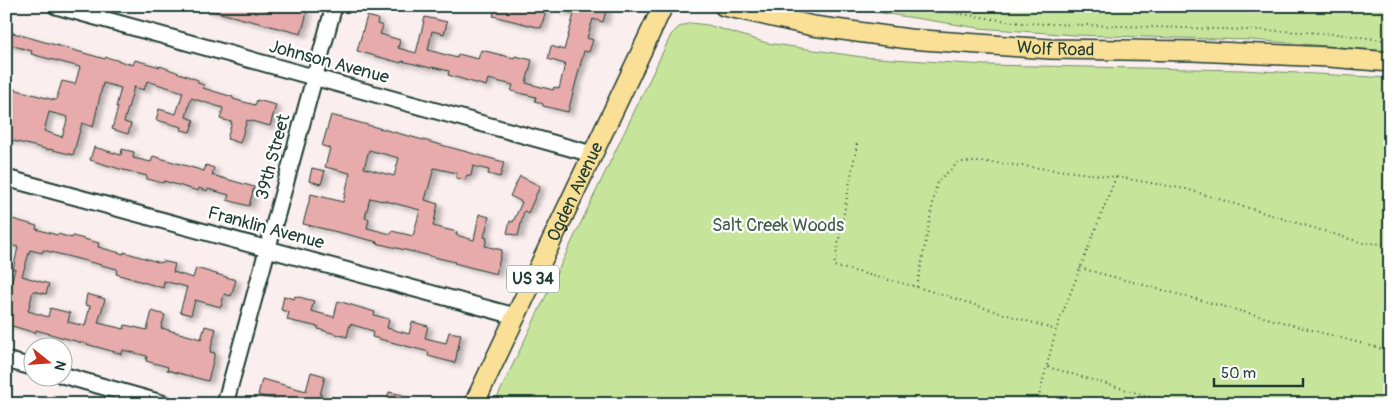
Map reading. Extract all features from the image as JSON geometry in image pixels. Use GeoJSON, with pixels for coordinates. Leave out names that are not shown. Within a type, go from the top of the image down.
{"type":"FeatureCollection","features":[{"type":"Feature","properties":{"kind":"main road","name":"Ogden Avenue"},"geometry":{"type":"LineString","coordinates":[[474,404],[663,6]]}},
{"type":"Feature","properties":{"kind":"main road","name":"Wolf Road"},"geometry":{"type":"LineString","coordinates":[[724,6],[813,26],[909,39],[1050,48],[1193,51],[1390,62]]}},
{"type":"Feature","properties":{"kind":"street","name":"Johnson Avenue"},"geometry":{"type":"LineString","coordinates":[[56,6],[592,154]]}},
{"type":"Feature","properties":{"kind":"street","name":"39th Street"},"geometry":{"type":"LineString","coordinates":[[225,404],[334,6]]}},
{"type":"Feature","properties":{"kind":"street","name":"Franklin Avenue"},"geometry":{"type":"LineString","coordinates":[[6,178],[515,316]]}},
{"type":"Feature","properties":{"kind":"street"},"geometry":{"type":"LineString","coordinates":[[6,360],[22,364]]}},
{"type":"Feature","properties":{"kind":"street"},"geometry":{"type":"LineString","coordinates":[[72,379],[165,404]]}},
{"type":"Feature","properties":{"kind":"path"},"geometry":{"type":"LineString","coordinates":[[908,6],[1021,23],[1284,31],[1390,40]]}},
{"type":"Feature","properties":{"kind":"path"},"geometry":{"type":"LineString","coordinates":[[858,144],[834,266],[917,287],[1056,330]]}},
{"type":"Feature","properties":{"kind":"path"},"geometry":{"type":"LineString","coordinates":[[917,287],[937,182],[958,162],[988,162],[1116,177],[1186,189],[1363,243],[1390,244]]}},
{"type":"Feature","properties":{"kind":"path"},"geometry":{"type":"LineString","coordinates":[[1037,404],[1056,330],[1116,177]]}},
{"type":"Feature","properties":{"kind":"path"},"geometry":{"type":"LineString","coordinates":[[1080,268],[1390,351]]}},
{"type":"Feature","properties":{"kind":"path"},"geometry":{"type":"LineString","coordinates":[[1048,367],[1174,404]]}},
{"type":"Feature","properties":{"kind":"green space"},"geometry":{"type":"Polygon","coordinates":[[[837,6],[1390,6],[1390,51],[1251,40],[1074,35],[979,28],[837,6]]]}},
{"type":"Feature","properties":{"kind":"green space","name":"Salt Creek Woods"},"geometry":{"type":"Polygon","coordinates":[[[690,23],[708,25],[767,43],[862,57],[985,65],[1242,70],[1390,78],[1390,404],[494,404],[671,35],[679,27],[690,23]]]}},
{"type":"Feature","properties":{"kind":"building"},"geometry":{"type":"Polygon","coordinates":[[[206,6],[254,6],[271,12],[273,6],[304,6],[302,11],[307,13],[301,34],[205,9],[206,6]]]}},
{"type":"Feature","properties":{"kind":"building"},"geometry":{"type":"Polygon","coordinates":[[[496,6],[534,6],[546,10],[541,28],[493,16],[496,6]]]}},
{"type":"Feature","properties":{"kind":"building"},"geometry":{"type":"Polygon","coordinates":[[[555,6],[607,6],[603,22],[593,19],[587,38],[593,40],[589,52],[584,51],[568,112],[543,106],[543,104],[535,101],[536,97],[511,91],[513,85],[488,79],[486,86],[448,75],[449,71],[402,61],[401,63],[357,51],[367,16],[378,19],[377,24],[383,26],[380,34],[400,40],[398,48],[416,53],[425,17],[447,22],[444,34],[432,31],[428,50],[457,58],[458,54],[478,59],[481,50],[514,58],[515,56],[532,60],[526,83],[553,90],[554,87],[559,89],[565,64],[548,59],[551,46],[564,50],[574,14],[555,9],[555,6]]]}},
{"type":"Feature","properties":{"kind":"building"},"geometry":{"type":"Polygon","coordinates":[[[6,31],[105,59],[106,57],[133,65],[135,60],[160,66],[198,80],[198,83],[204,85],[203,88],[233,97],[233,99],[255,105],[257,100],[276,105],[270,126],[247,120],[240,143],[227,139],[232,122],[220,119],[223,108],[191,98],[186,117],[194,120],[190,132],[181,130],[182,127],[156,120],[159,109],[176,114],[183,92],[147,81],[144,90],[134,87],[124,122],[131,124],[128,134],[112,129],[121,88],[103,83],[93,127],[82,123],[73,155],[49,150],[6,139],[6,131],[14,102],[6,100],[6,87],[56,100],[62,81],[75,84],[80,67],[31,54],[32,51],[6,44],[6,31]],[[49,112],[44,131],[62,137],[68,117],[49,112]]]}},
{"type":"Feature","properties":{"kind":"building"},"geometry":{"type":"Polygon","coordinates":[[[331,115],[504,162],[500,177],[488,174],[489,170],[473,166],[471,176],[467,175],[465,180],[456,178],[457,173],[434,168],[425,200],[438,204],[433,226],[457,232],[456,235],[474,240],[479,214],[489,217],[484,237],[487,238],[485,246],[502,250],[496,274],[303,224],[311,194],[343,202],[350,173],[325,167],[330,148],[322,146],[331,115]],[[369,150],[364,168],[394,176],[399,158],[369,150]],[[370,198],[365,218],[369,219],[367,228],[391,234],[392,231],[413,236],[420,210],[370,198]]]}},
{"type":"Feature","properties":{"kind":"building"},"geometry":{"type":"Polygon","coordinates":[[[94,147],[121,155],[122,149],[134,152],[133,158],[151,162],[153,156],[204,171],[206,165],[214,168],[212,175],[254,187],[249,206],[227,200],[229,195],[208,189],[207,191],[199,188],[198,191],[164,181],[163,183],[147,179],[147,176],[90,160],[94,147]]]}},
{"type":"Feature","properties":{"kind":"building"},"geometry":{"type":"Polygon","coordinates":[[[312,168],[325,171],[321,184],[309,181],[312,168]]]}},
{"type":"Feature","properties":{"kind":"building"},"geometry":{"type":"Polygon","coordinates":[[[520,176],[540,186],[528,213],[524,211],[518,236],[507,233],[510,221],[513,222],[522,202],[510,196],[520,176]]]}},
{"type":"Feature","properties":{"kind":"building"},"geometry":{"type":"Polygon","coordinates":[[[6,217],[37,226],[36,229],[57,235],[72,238],[73,236],[99,243],[98,247],[124,254],[124,252],[161,263],[162,261],[175,264],[173,272],[193,278],[196,268],[236,280],[231,296],[224,294],[221,307],[195,300],[191,315],[180,312],[187,287],[164,281],[163,288],[116,274],[117,269],[43,250],[42,253],[30,250],[22,276],[49,284],[46,294],[33,291],[28,311],[48,317],[50,308],[70,313],[68,322],[85,326],[90,306],[85,305],[87,294],[105,299],[98,323],[124,329],[125,325],[147,330],[152,311],[165,315],[161,328],[201,339],[205,326],[216,329],[210,352],[215,353],[208,381],[167,370],[168,367],[146,361],[147,356],[123,350],[122,354],[72,340],[72,338],[65,338],[36,330],[35,333],[6,324],[6,301],[15,269],[13,269],[18,247],[6,244],[6,217]]]}},
{"type":"Feature","properties":{"kind":"building"},"geometry":{"type":"Polygon","coordinates":[[[284,296],[294,299],[295,296],[314,301],[311,311],[334,317],[338,301],[375,312],[374,315],[389,319],[387,328],[409,334],[412,322],[428,326],[425,338],[446,343],[449,332],[461,334],[455,363],[428,356],[429,352],[372,337],[373,331],[350,324],[347,337],[318,329],[319,327],[287,320],[289,312],[281,310],[284,296]]]}},
{"type":"Feature","properties":{"kind":"building"},"geometry":{"type":"Polygon","coordinates":[[[311,372],[325,376],[320,395],[342,401],[341,404],[309,404],[287,398],[286,402],[258,395],[262,379],[306,391],[311,372]]]}},
{"type":"Feature","properties":{"kind":"building"},"geometry":{"type":"Polygon","coordinates":[[[389,392],[403,395],[401,404],[386,404],[389,392]]]}}]}
